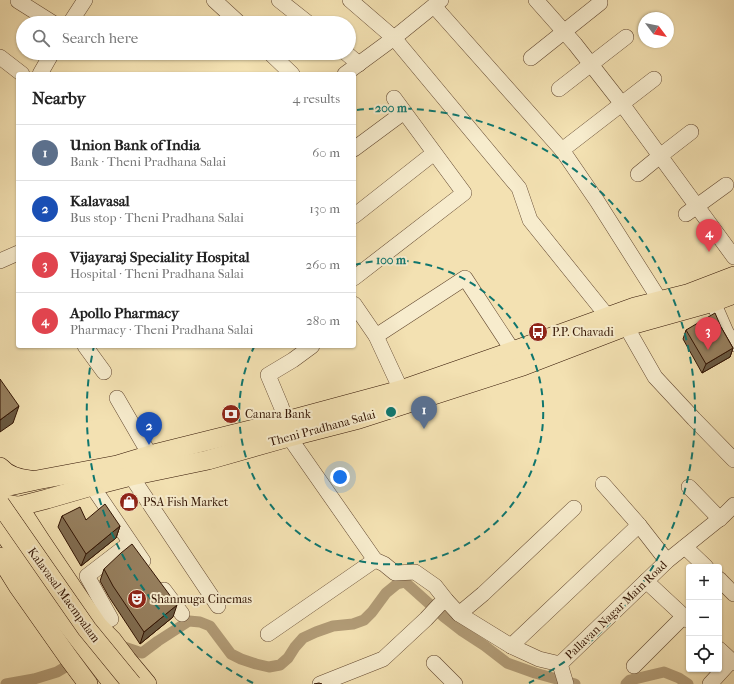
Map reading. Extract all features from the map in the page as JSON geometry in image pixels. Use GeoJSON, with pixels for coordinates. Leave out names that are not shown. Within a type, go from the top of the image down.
{"type":"FeatureCollection","features":[{"type":"Feature","properties":{"kind":"main road","name":"Theni Pradhana Salai"},"geometry":{"type":"LineString","coordinates":[[3,496],[38,480],[118,465],[150,455],[288,429],[359,419],[523,366],[626,317],[656,294],[734,263]]}},
{"type":"Feature","properties":{"kind":"main road","name":"Theni Pradhana Salai"},"geometry":{"type":"LineString","coordinates":[[3,496],[47,499],[131,476],[208,460],[288,429],[401,390],[513,352],[626,317],[734,276]]}},
{"type":"Feature","properties":{"kind":"main road","name":"Theni Pradhana Salai"},"geometry":{"type":"LineString","coordinates":[[626,317],[713,302],[734,294]]}},
{"type":"Feature","properties":{"kind":"main road"},"geometry":{"type":"LineString","coordinates":[[0,467],[5,473],[21,479],[38,480]]}},
{"type":"Feature","properties":{"kind":"main road"},"geometry":{"type":"LineString","coordinates":[[3,496],[41,542],[93,619],[147,684]]}},
{"type":"Feature","properties":{"kind":"main road","name":"Kalavasal Maempalam"},"geometry":{"type":"LineString","coordinates":[[3,496],[87,629],[132,684]]}},
{"type":"Feature","properties":{"kind":"main road"},"geometry":{"type":"LineString","coordinates":[[41,542],[40,509],[47,499]]}},
{"type":"Feature","properties":{"kind":"main road","name":"Kalavasal Maempalam"},"geometry":{"type":"LineString","coordinates":[[0,527],[49,600],[113,684]]}},
{"type":"Feature","properties":{"kind":"main road"},"geometry":{"type":"LineString","coordinates":[[0,557],[18,586],[86,681]]}},
{"type":"Feature","properties":{"kind":"main road"},"geometry":{"type":"LineString","coordinates":[[0,576],[4,581],[18,586]]}},
{"type":"Feature","properties":{"kind":"street"},"geometry":{"type":"LineString","coordinates":[[18,0],[42,16]]}},
{"type":"Feature","properties":{"kind":"street"},"geometry":{"type":"LineString","coordinates":[[75,16],[85,0]]}},
{"type":"Feature","properties":{"kind":"street"},"geometry":{"type":"LineString","coordinates":[[279,0],[299,16]]}},
{"type":"Feature","properties":{"kind":"street"},"geometry":{"type":"LineString","coordinates":[[350,0],[394,38],[519,188],[530,220],[626,317],[631,335],[655,377],[734,460]]}},
{"type":"Feature","properties":{"kind":"street"},"geometry":{"type":"LineString","coordinates":[[536,0],[622,104],[660,156],[691,210],[734,257]]}},
{"type":"Feature","properties":{"kind":"street"},"geometry":{"type":"LineString","coordinates":[[221,2],[233,16]]}},
{"type":"Feature","properties":{"kind":"street"},"geometry":{"type":"LineString","coordinates":[[348,72],[438,3],[562,150],[598,201],[656,294]]}},
{"type":"Feature","properties":{"kind":"street"},"geometry":{"type":"LineString","coordinates":[[531,58],[600,3]]}},
{"type":"Feature","properties":{"kind":"street"},"geometry":{"type":"LineString","coordinates":[[559,89],[626,37]]}},
{"type":"Feature","properties":{"kind":"street"},"geometry":{"type":"LineString","coordinates":[[0,57],[19,72]]}},
{"type":"Feature","properties":{"kind":"street"},"geometry":{"type":"LineString","coordinates":[[41,72],[48,60]]}},
{"type":"Feature","properties":{"kind":"street"},"geometry":{"type":"LineString","coordinates":[[277,60],[290,72]]}},
{"type":"Feature","properties":{"kind":"street"},"geometry":{"type":"LineString","coordinates":[[354,60],[359,64]]}},
{"type":"Feature","properties":{"kind":"street"},"geometry":{"type":"LineString","coordinates":[[562,150],[654,79]]}},
{"type":"Feature","properties":{"kind":"street"},"geometry":{"type":"LineString","coordinates":[[356,276],[464,193],[394,98]]}},
{"type":"Feature","properties":{"kind":"street"},"geometry":{"type":"LineString","coordinates":[[356,148],[404,112]]}},
{"type":"Feature","properties":{"kind":"street"},"geometry":{"type":"LineString","coordinates":[[638,174],[691,132]]}},
{"type":"Feature","properties":{"kind":"street"},"geometry":{"type":"LineString","coordinates":[[356,214],[434,153]]}},
{"type":"Feature","properties":{"kind":"street"},"geometry":{"type":"LineString","coordinates":[[691,210],[726,185]]}},
{"type":"Feature","properties":{"kind":"street"},"geometry":{"type":"LineString","coordinates":[[0,261],[16,256]]}},
{"type":"Feature","properties":{"kind":"street"},"geometry":{"type":"LineString","coordinates":[[376,336],[465,278],[513,352]]}},
{"type":"Feature","properties":{"kind":"street"},"geometry":{"type":"LineString","coordinates":[[713,302],[726,332],[734,344]]}},
{"type":"Feature","properties":{"kind":"street"},"geometry":{"type":"LineString","coordinates":[[356,310],[376,336],[401,390]]}},
{"type":"Feature","properties":{"kind":"street"},"geometry":{"type":"LineString","coordinates":[[92,348],[104,372]]}},
{"type":"Feature","properties":{"kind":"street","name":"Pallavan Nagar Main Road"},"geometry":{"type":"LineString","coordinates":[[309,348],[268,375],[281,406],[288,429],[375,560],[384,564],[395,573],[415,572],[434,586],[442,602],[459,614],[511,646],[539,659],[563,673],[646,581],[667,561],[685,547],[726,520],[734,505]]}},
{"type":"Feature","properties":{"kind":"street"},"geometry":{"type":"LineString","coordinates":[[117,398],[150,455]]}},
{"type":"Feature","properties":{"kind":"street"},"geometry":{"type":"LineString","coordinates":[[131,476],[218,606]]}},
{"type":"Feature","properties":{"kind":"street"},"geometry":{"type":"LineString","coordinates":[[603,484],[639,525],[667,561]]}},
{"type":"Feature","properties":{"kind":"street"},"geometry":{"type":"LineString","coordinates":[[92,486],[130,543],[182,614]]}},
{"type":"Feature","properties":{"kind":"street"},"geometry":{"type":"LineString","coordinates":[[689,487],[726,520]]}},
{"type":"Feature","properties":{"kind":"street"},"geometry":{"type":"LineString","coordinates":[[459,614],[483,594],[574,508]]}},
{"type":"Feature","properties":{"kind":"street"},"geometry":{"type":"LineString","coordinates":[[511,646],[639,525]]}},
{"type":"Feature","properties":{"kind":"street"},"geometry":{"type":"LineString","coordinates":[[93,619],[111,619],[87,576],[130,543]]}},
{"type":"Feature","properties":{"kind":"street"},"geometry":{"type":"LineString","coordinates":[[685,547],[703,564]]}},
{"type":"Feature","properties":{"kind":"street"},"geometry":{"type":"LineString","coordinates":[[268,634],[375,560]]}},
{"type":"Feature","properties":{"kind":"street"},"geometry":{"type":"LineString","coordinates":[[634,666],[686,619],[646,581]]}},
{"type":"Feature","properties":{"kind":"street"},"geometry":{"type":"LineString","coordinates":[[722,582],[734,594]]}},
{"type":"Feature","properties":{"kind":"street"},"geometry":{"type":"LineString","coordinates":[[320,684],[383,659],[442,602]]}},
{"type":"Feature","properties":{"kind":"street"},"geometry":{"type":"LineString","coordinates":[[710,684],[732,662],[722,652]]}},
{"type":"Feature","properties":{"kind":"street"},"geometry":{"type":"LineString","coordinates":[[434,663],[455,684]]}},
{"type":"Feature","properties":{"kind":"building"},"geometry":{"type":"Polygon","coordinates":[[[715,313],[733,348],[706,364],[686,330],[715,313]]]}},
{"type":"Feature","properties":{"kind":"building"},"geometry":{"type":"Polygon","coordinates":[[[0,379],[19,406],[0,420],[0,379]]]}},
{"type":"Feature","properties":{"kind":"building"},"geometry":{"type":"Polygon","coordinates":[[[105,504],[120,526],[86,554],[62,516],[80,507],[86,520],[105,504]]]}},
{"type":"Feature","properties":{"kind":"building","name":"Shanmuga Cinemas"},"geometry":{"type":"Polygon","coordinates":[[[132,544],[177,605],[144,632],[113,586],[104,569],[132,544]]]}},
{"type":"Feature","properties":{"kind":"waterway"},"geometry":{"type":"LineString","coordinates":[[117,644],[142,653],[189,621],[200,622],[210,626],[231,654],[241,659],[269,667],[280,665],[288,658],[303,638],[333,626],[353,624],[364,620],[386,593],[397,584],[405,582],[444,617],[507,663],[535,673],[575,684]]}},
{"type":"Feature","properties":{"kind":"waterway"},"geometry":{"type":"LineString","coordinates":[[6,684],[34,679],[57,672],[94,650]]}},
{"type":"Feature","properties":{"kind":"waterway"},"geometry":{"type":"LineString","coordinates":[[626,684],[630,680],[664,672],[679,678],[688,684]]}},
{"type":"Feature","properties":{"kind":"place","name":"Apollo Pharmacy"},"geometry":{"type":"Point","coordinates":[709,252]}},
{"type":"Feature","properties":{"kind":"place","name":"P.P. Chavadi"},"geometry":{"type":"Point","coordinates":[538,332]}},
{"type":"Feature","properties":{"kind":"place","name":"Vijayaraj Speciality Hospital"},"geometry":{"type":"Point","coordinates":[708,350]}},
{"type":"Feature","properties":{"kind":"place","name":"Canara Bank"},"geometry":{"type":"Point","coordinates":[231,414]}},
{"type":"Feature","properties":{"kind":"place","name":"Union Bank of India"},"geometry":{"type":"Point","coordinates":[424,429]}},
{"type":"Feature","properties":{"kind":"place","name":"Kalavasal"},"geometry":{"type":"Point","coordinates":[149,445]}},
{"type":"Feature","properties":{"kind":"place","name":"PSA Fish Market"},"geometry":{"type":"Point","coordinates":[129,502]}},
{"type":"Feature","properties":{"kind":"place","name":"Shanmuga Cinemas"},"geometry":{"type":"Point","coordinates":[137,599]}}]}
